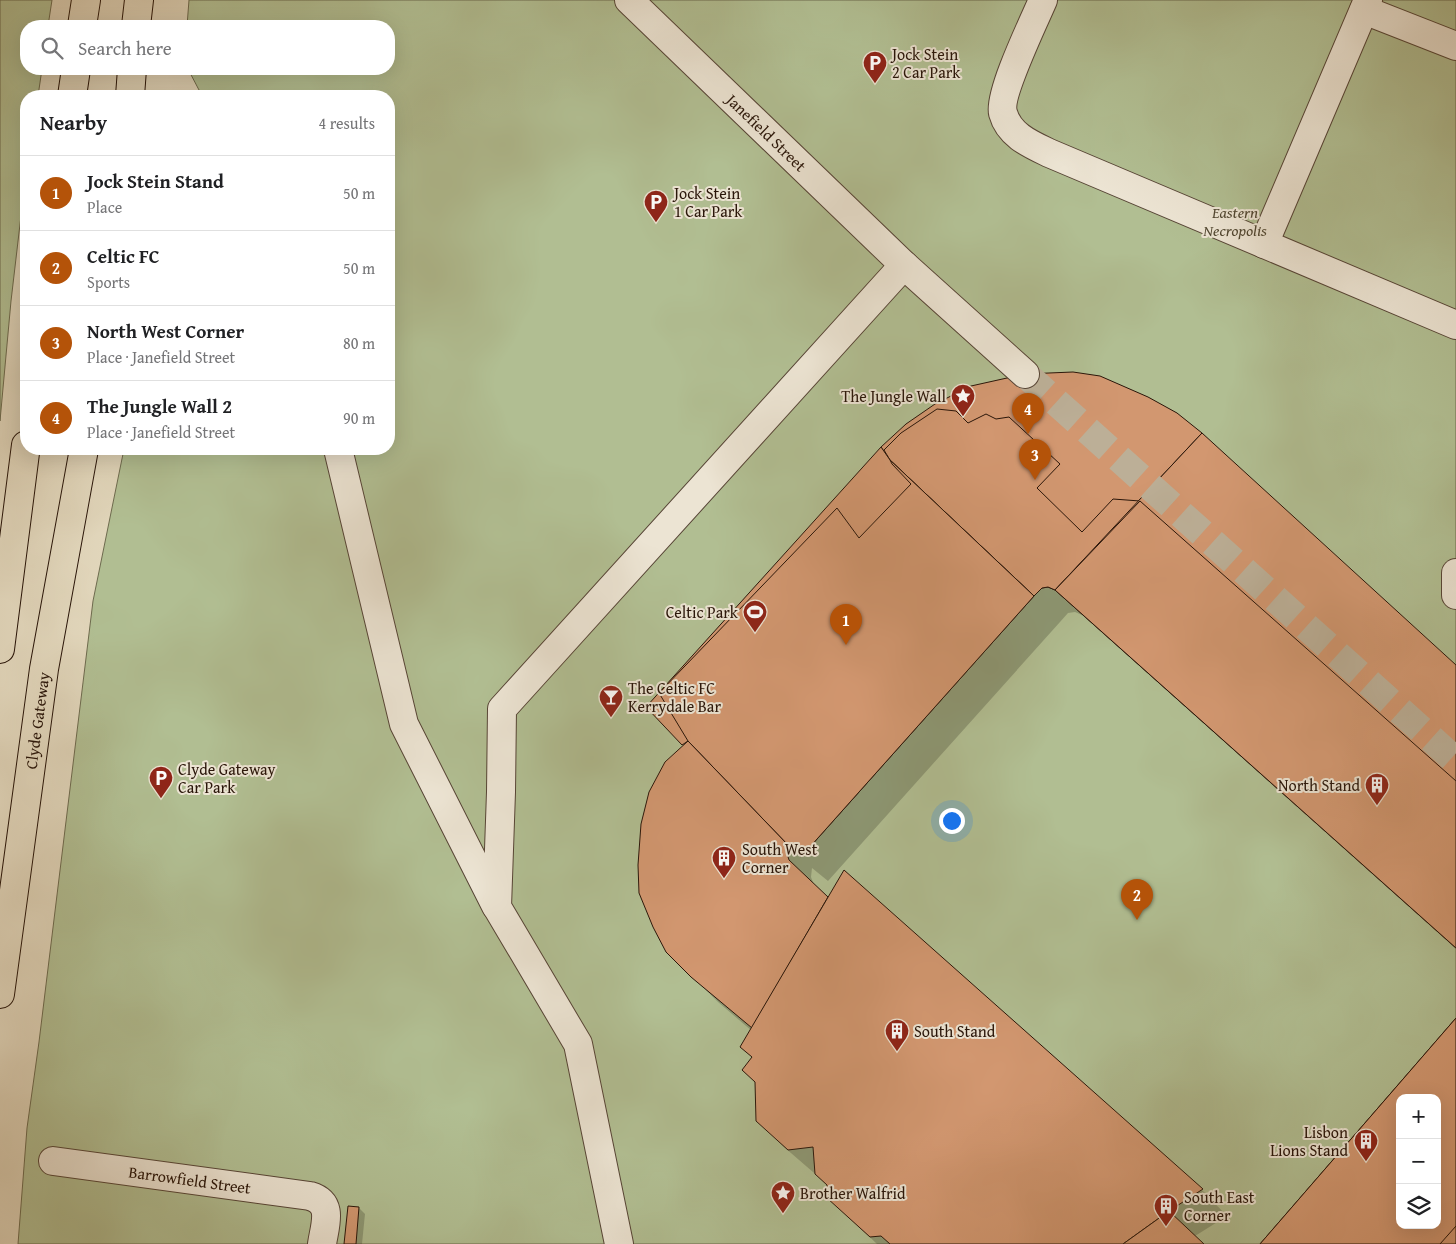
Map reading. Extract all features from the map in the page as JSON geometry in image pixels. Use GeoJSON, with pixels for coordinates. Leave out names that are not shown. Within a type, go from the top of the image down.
{"type":"FeatureCollection","features":[{"type":"Feature","properties":{"kind":"main road"},"geometry":{"type":"LineString","coordinates":[[83,20],[86,0]]}},
{"type":"Feature","properties":{"kind":"main road"},"geometry":{"type":"LineString","coordinates":[[137,20],[139,0]]}},
{"type":"Feature","properties":{"kind":"main road"},"geometry":{"type":"LineString","coordinates":[[73,90],[75,75]]}},
{"type":"Feature","properties":{"kind":"main road"},"geometry":{"type":"LineString","coordinates":[[130,90],[132,75]]}},
{"type":"Feature","properties":{"kind":"main road"},"geometry":{"type":"LineString","coordinates":[[0,648],[25,455]]}},
{"type":"Feature","properties":{"kind":"main road","name":"Clyde Gateway"},"geometry":{"type":"LineString","coordinates":[[0,994],[44,669],[83,455]]}},
{"type":"Feature","properties":{"kind":"street","name":"Janefield Street"},"geometry":{"type":"LineString","coordinates":[[629,0],[904,265],[1025,374]]}},
{"type":"Feature","properties":{"kind":"street"},"geometry":{"type":"LineString","coordinates":[[1043,0],[1007,86],[1002,111],[1008,125],[1022,140],[1048,153],[1456,325]]}},
{"type":"Feature","properties":{"kind":"street"},"geometry":{"type":"LineString","coordinates":[[1264,244],[1366,5],[1456,46]]}},
{"type":"Feature","properties":{"kind":"street"},"geometry":{"type":"LineString","coordinates":[[497,907],[502,709],[904,265]]}},
{"type":"Feature","properties":{"kind":"street"},"geometry":{"type":"LineString","coordinates":[[339,455],[404,724],[497,907],[578,1044],[619,1244]]}},
{"type":"Feature","properties":{"kind":"street"},"geometry":{"type":"LineString","coordinates":[[1456,573],[1456,595]]}},
{"type":"Feature","properties":{"kind":"street","name":"Barrowfield Street"},"geometry":{"type":"LineString","coordinates":[[53,1161],[318,1198],[323,1203],[326,1216],[322,1244]]}},
{"type":"Feature","properties":{"kind":"green space"},"geometry":{"type":"Polygon","coordinates":[[[0,0],[52,0],[49,20],[20,20],[20,75],[41,75],[39,90],[20,90],[20,224],[0,421],[0,0]]]}},
{"type":"Feature","properties":{"kind":"green space","name":"Celtic Park"},"geometry":{"type":"Polygon","coordinates":[[[189,0],[1456,0],[1456,1244],[18,1244],[27,1128],[93,601],[123,455],[395,455],[395,90],[199,90],[191,75],[395,75],[395,20],[187,20],[189,0]]]}},
{"type":"Feature","properties":{"kind":"building"},"geometry":{"type":"Polygon","coordinates":[[[1073,372],[1100,376],[1148,397],[1177,413],[1202,433],[1055,590],[1048,587],[1042,588],[1034,596],[890,460],[881,447],[906,424],[935,404],[971,386],[1025,374],[1073,372]]]}},
{"type":"Feature","properties":{"kind":"building"},"geometry":{"type":"Polygon","coordinates":[[[937,409],[956,411],[968,423],[986,414],[996,419],[1009,417],[1060,464],[1037,488],[1082,532],[1113,499],[1140,501],[1055,590],[1048,587],[1042,588],[1034,596],[890,460],[884,450],[901,433],[937,409]]]}},
{"type":"Feature","properties":{"kind":"building","name":"North Stand"},"geometry":{"type":"Polygon","coordinates":[[[1202,433],[1456,665],[1456,948],[1055,590],[1202,433]]]}},
{"type":"Feature","properties":{"kind":"building"},"geometry":{"type":"Polygon","coordinates":[[[881,447],[890,460],[1034,596],[801,857],[688,741],[682,745],[646,707],[881,447]]]}},
{"type":"Feature","properties":{"kind":"building"},"geometry":{"type":"Polygon","coordinates":[[[890,460],[1034,596],[801,857],[688,741],[659,693],[837,508],[859,538],[911,484],[890,460]]]}},
{"type":"Feature","properties":{"kind":"building","name":"North Stand"},"geometry":{"type":"Polygon","coordinates":[[[1140,501],[1456,781],[1456,948],[1055,590],[1140,501]]]}},
{"type":"Feature","properties":{"kind":"building","name":"South West Corner"},"geometry":{"type":"Polygon","coordinates":[[[688,741],[787,844],[786,850],[789,860],[828,897],[752,1028],[691,977],[666,952],[639,893],[638,865],[641,824],[649,792],[665,762],[688,741]]]}},
{"type":"Feature","properties":{"kind":"building","name":"South Stand"},"geometry":{"type":"Polygon","coordinates":[[[844,870],[1203,1189],[1123,1244],[890,1244],[881,1236],[870,1237],[827,1198],[827,1185],[815,1174],[813,1147],[788,1150],[756,1121],[755,1082],[742,1070],[752,1057],[740,1047],[844,870]]]}},
{"type":"Feature","properties":{"kind":"building","name":"Lisbon Lions Stand"},"geometry":{"type":"Polygon","coordinates":[[[1456,1018],[1456,1244],[1260,1244],[1456,1018]]]}},
{"type":"Feature","properties":{"kind":"building","name":"Lisbon Lions Stand"},"geometry":{"type":"Polygon","coordinates":[[[1456,1018],[1456,1226],[1440,1244],[1260,1244],[1456,1018]]]}},
{"type":"Feature","properties":{"kind":"building"},"geometry":{"type":"Polygon","coordinates":[[[348,1206],[359,1207],[356,1244],[344,1244],[348,1206]]]}},
{"type":"Feature","properties":{"kind":"building","name":"South East Corner"},"geometry":{"type":"Polygon","coordinates":[[[1169,1211],[1204,1244],[1123,1244],[1169,1211]]]}},
{"type":"Feature","properties":{"kind":"tunnel"},"geometry":{"type":"LineString","coordinates":[[1025,374],[1456,761]]}},
{"type":"Feature","properties":{"kind":"place","name":"Jock Stein 2 Car Park"},"geometry":{"type":"Point","coordinates":[875,84]}},
{"type":"Feature","properties":{"kind":"place","name":"Jock Stein 1 Car Park"},"geometry":{"type":"Point","coordinates":[656,223]}},
{"type":"Feature","properties":{"kind":"place","name":"The Jungle Wall"},"geometry":{"type":"Point","coordinates":[963,417]}},
{"type":"Feature","properties":{"kind":"place","name":"The Jungle Wall 2"},"geometry":{"type":"Point","coordinates":[1028,434]}},
{"type":"Feature","properties":{"kind":"place","name":"North West Corner"},"geometry":{"type":"Point","coordinates":[1035,480]}},
{"type":"Feature","properties":{"kind":"place","name":"Celtic Park"},"geometry":{"type":"Point","coordinates":[755,633]}},
{"type":"Feature","properties":{"kind":"place","name":"Jock Stein Stand"},"geometry":{"type":"Point","coordinates":[846,645]}},
{"type":"Feature","properties":{"kind":"place","name":"The Celtic FC Kerrydale Bar"},"geometry":{"type":"Point","coordinates":[611,718]}},
{"type":"Feature","properties":{"kind":"place","name":"Clyde Gateway Car Park"},"geometry":{"type":"Point","coordinates":[161,799]}},
{"type":"Feature","properties":{"kind":"place","name":"North Stand"},"geometry":{"type":"Point","coordinates":[1377,806]}},
{"type":"Feature","properties":{"kind":"place","name":"South West Corner"},"geometry":{"type":"Point","coordinates":[724,879]}},
{"type":"Feature","properties":{"kind":"place","name":"Celtic FC"},"geometry":{"type":"Point","coordinates":[1137,920]}},
{"type":"Feature","properties":{"kind":"place","name":"South Stand"},"geometry":{"type":"Point","coordinates":[897,1052]}},
{"type":"Feature","properties":{"kind":"place","name":"Lisbon Lions Stand"},"geometry":{"type":"Point","coordinates":[1366,1162]}},
{"type":"Feature","properties":{"kind":"place","name":"Brother Walfrid"},"geometry":{"type":"Point","coordinates":[783,1214]}},
{"type":"Feature","properties":{"kind":"place","name":"South East Corner"},"geometry":{"type":"Point","coordinates":[1166,1227]}},
{"type":"Feature","properties":{"kind":"park label","name":"Eastern Necropolis"},"geometry":{"type":"Point","coordinates":[1235,221]}}]}
